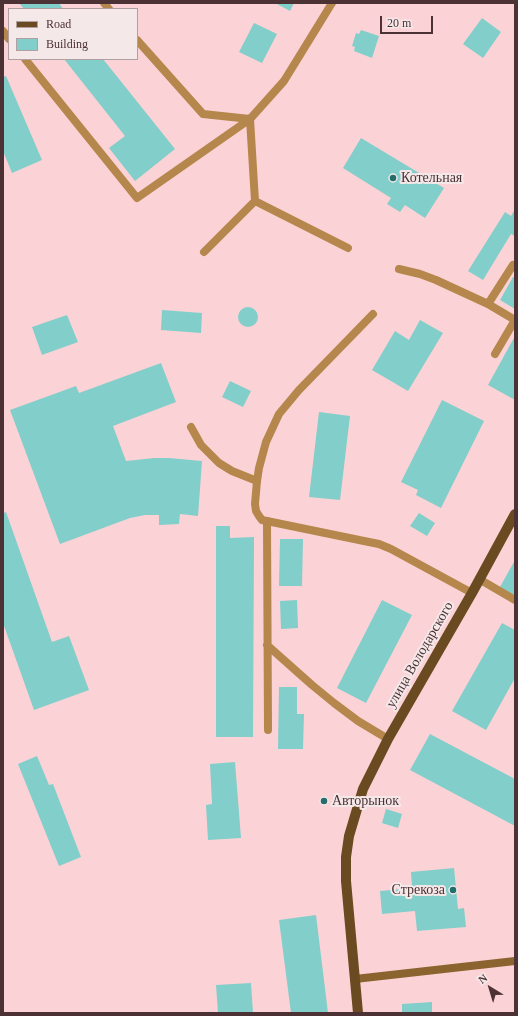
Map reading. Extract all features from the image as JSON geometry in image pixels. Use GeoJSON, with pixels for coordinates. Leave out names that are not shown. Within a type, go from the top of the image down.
{"type":"FeatureCollection","features":[{"type":"Feature","properties":{"kind":"main road","name":"улица Володарского"},"geometry":{"type":"LineString","coordinates":[[358,1013],[346,881],[346,857],[349,836],[355,813],[363,789],[388,739],[480,579],[515,514]]}},
{"type":"Feature","properties":{"kind":"main road"},"geometry":{"type":"LineString","coordinates":[[355,979],[515,961]]}},
{"type":"Feature","properties":{"kind":"street"},"geometry":{"type":"LineString","coordinates":[[26,60],[137,198],[250,119],[284,81],[332,3]]}},
{"type":"Feature","properties":{"kind":"street"},"geometry":{"type":"LineString","coordinates":[[138,41],[203,114],[250,119]]}},
{"type":"Feature","properties":{"kind":"street"},"geometry":{"type":"LineString","coordinates":[[204,252],[255,201],[250,119]]}},
{"type":"Feature","properties":{"kind":"street"},"geometry":{"type":"LineString","coordinates":[[255,201],[348,248]]}},
{"type":"Feature","properties":{"kind":"street"},"geometry":{"type":"LineString","coordinates":[[488,304],[513,265],[515,266]]}},
{"type":"Feature","properties":{"kind":"street"},"geometry":{"type":"LineString","coordinates":[[399,269],[436,280],[488,304],[515,320],[495,354]]}},
{"type":"Feature","properties":{"kind":"street"},"geometry":{"type":"LineString","coordinates":[[373,314],[299,390],[279,414],[266,442],[262,455],[257,481],[255,504],[256,511],[262,520],[379,544],[472,593]]}},
{"type":"Feature","properties":{"kind":"street"},"geometry":{"type":"LineString","coordinates":[[191,427],[201,445],[219,464],[257,481]]}},
{"type":"Feature","properties":{"kind":"street"},"geometry":{"type":"LineString","coordinates":[[267,521],[268,730]]}},
{"type":"Feature","properties":{"kind":"street"},"geometry":{"type":"LineString","coordinates":[[480,579],[515,600]]}},
{"type":"Feature","properties":{"kind":"street"},"geometry":{"type":"LineString","coordinates":[[267,645],[334,703],[358,721],[388,739]]}},
{"type":"Feature","properties":{"kind":"building"},"geometry":{"type":"Polygon","coordinates":[[[19,3],[59,3],[62,8],[23,8],[19,3]]]}},
{"type":"Feature","properties":{"kind":"building"},"geometry":{"type":"Polygon","coordinates":[[[275,3],[294,3],[290,11],[275,3]]]}},
{"type":"Feature","properties":{"kind":"building"},"geometry":{"type":"Polygon","coordinates":[[[482,18],[501,32],[483,58],[463,44],[482,18]]]}},
{"type":"Feature","properties":{"kind":"building"},"geometry":{"type":"Polygon","coordinates":[[[254,23],[277,34],[262,63],[239,52],[254,23]]]}},
{"type":"Feature","properties":{"kind":"building"},"geometry":{"type":"Polygon","coordinates":[[[361,30],[379,36],[372,58],[354,51],[355,47],[352,46],[356,33],[359,34],[361,30]]]}},
{"type":"Feature","properties":{"kind":"building"},"geometry":{"type":"Polygon","coordinates":[[[65,60],[104,60],[175,149],[135,181],[109,148],[125,136],[65,60]]]}},
{"type":"Feature","properties":{"kind":"building"},"geometry":{"type":"Polygon","coordinates":[[[6,76],[42,160],[12,173],[3,151],[3,77],[6,76]]]}},
{"type":"Feature","properties":{"kind":"building","name":"Котельная"},"geometry":{"type":"Polygon","coordinates":[[[361,138],[444,188],[425,218],[405,205],[400,212],[387,204],[391,198],[343,168],[361,138]]]}},
{"type":"Feature","properties":{"kind":"building"},"geometry":{"type":"Polygon","coordinates":[[[515,209],[515,236],[511,234],[483,280],[468,271],[505,212],[511,216],[515,209]]]}},
{"type":"Feature","properties":{"kind":"building"},"geometry":{"type":"Polygon","coordinates":[[[513,277],[515,278],[515,309],[500,300],[513,277]]]}},
{"type":"Feature","properties":{"kind":"building"},"geometry":{"type":"Polygon","coordinates":[[[244,307],[252,307],[258,313],[258,321],[252,327],[244,327],[238,321],[238,313],[244,307]]]}},
{"type":"Feature","properties":{"kind":"building"},"geometry":{"type":"Polygon","coordinates":[[[162,310],[202,313],[201,333],[161,330],[162,310]]]}},
{"type":"Feature","properties":{"kind":"building"},"geometry":{"type":"Polygon","coordinates":[[[67,315],[78,342],[42,355],[32,327],[67,315]]]}},
{"type":"Feature","properties":{"kind":"building"},"geometry":{"type":"Polygon","coordinates":[[[420,320],[443,333],[408,391],[372,370],[395,331],[409,340],[420,320]]]}},
{"type":"Feature","properties":{"kind":"building"},"geometry":{"type":"Polygon","coordinates":[[[515,336],[515,400],[488,385],[515,336]]]}},
{"type":"Feature","properties":{"kind":"building"},"geometry":{"type":"Polygon","coordinates":[[[161,363],[176,402],[113,426],[126,461],[169,458],[202,461],[198,516],[180,514],[179,524],[159,525],[159,515],[145,515],[130,518],[60,544],[10,410],[76,386],[79,393],[161,363]]]}},
{"type":"Feature","properties":{"kind":"building"},"geometry":{"type":"Polygon","coordinates":[[[230,381],[251,391],[243,407],[222,397],[230,381]]]}},
{"type":"Feature","properties":{"kind":"building"},"geometry":{"type":"Polygon","coordinates":[[[442,400],[484,421],[441,508],[416,495],[418,490],[401,482],[442,400]]]}},
{"type":"Feature","properties":{"kind":"building"},"geometry":{"type":"Polygon","coordinates":[[[319,412],[350,416],[340,500],[309,497],[319,412]]]}},
{"type":"Feature","properties":{"kind":"building"},"geometry":{"type":"Polygon","coordinates":[[[6,512],[52,642],[69,636],[89,690],[34,710],[3,623],[3,513],[6,512]]]}},
{"type":"Feature","properties":{"kind":"building"},"geometry":{"type":"Polygon","coordinates":[[[419,513],[435,523],[427,536],[410,526],[419,513]]]}},
{"type":"Feature","properties":{"kind":"building"},"geometry":{"type":"Polygon","coordinates":[[[216,526],[230,526],[230,538],[254,537],[253,737],[216,737],[216,526]]]}},
{"type":"Feature","properties":{"kind":"building"},"geometry":{"type":"Polygon","coordinates":[[[280,539],[303,539],[302,586],[279,586],[280,539]]]}},
{"type":"Feature","properties":{"kind":"building"},"geometry":{"type":"Polygon","coordinates":[[[515,560],[515,596],[500,587],[515,560]]]}},
{"type":"Feature","properties":{"kind":"building"},"geometry":{"type":"Polygon","coordinates":[[[297,600],[298,628],[281,629],[280,601],[297,600]]]}},
{"type":"Feature","properties":{"kind":"building"},"geometry":{"type":"Polygon","coordinates":[[[382,600],[412,615],[366,703],[337,688],[382,600]]]}},
{"type":"Feature","properties":{"kind":"building"},"geometry":{"type":"Polygon","coordinates":[[[502,623],[515,630],[515,678],[486,730],[452,711],[502,623]]]}},
{"type":"Feature","properties":{"kind":"building"},"geometry":{"type":"Polygon","coordinates":[[[279,687],[297,687],[297,714],[304,714],[303,749],[278,749],[279,687]]]}},
{"type":"Feature","properties":{"kind":"building"},"geometry":{"type":"Polygon","coordinates":[[[430,734],[515,779],[515,826],[410,770],[430,734]]]}},
{"type":"Feature","properties":{"kind":"building"},"geometry":{"type":"Polygon","coordinates":[[[37,756],[49,785],[53,784],[81,857],[59,866],[18,764],[37,756]]]}},
{"type":"Feature","properties":{"kind":"building"},"geometry":{"type":"Polygon","coordinates":[[[235,762],[241,838],[208,840],[206,805],[212,804],[210,764],[235,762]]]}},
{"type":"Feature","properties":{"kind":"building"},"geometry":{"type":"Polygon","coordinates":[[[386,809],[402,814],[398,828],[382,823],[386,809]]]}},
{"type":"Feature","properties":{"kind":"building"},"geometry":{"type":"Polygon","coordinates":[[[454,868],[458,909],[464,908],[466,927],[417,931],[415,911],[382,914],[380,891],[412,888],[411,872],[454,868]]]}},
{"type":"Feature","properties":{"kind":"building"},"geometry":{"type":"Polygon","coordinates":[[[316,915],[328,1013],[291,1013],[279,920],[316,915]]]}},
{"type":"Feature","properties":{"kind":"building"},"geometry":{"type":"Polygon","coordinates":[[[251,983],[253,1013],[218,1013],[216,985],[251,983]]]}},
{"type":"Feature","properties":{"kind":"building"},"geometry":{"type":"Polygon","coordinates":[[[432,1002],[432,1013],[402,1013],[402,1004],[432,1002]]]}},
{"type":"Feature","properties":{"kind":"place","name":"Котельная"},"geometry":{"type":"Point","coordinates":[393,178]}},
{"type":"Feature","properties":{"kind":"place","name":"Авторынок"},"geometry":{"type":"Point","coordinates":[324,801]}},
{"type":"Feature","properties":{"kind":"place","name":"Стрекоза"},"geometry":{"type":"Point","coordinates":[453,890]}}]}
